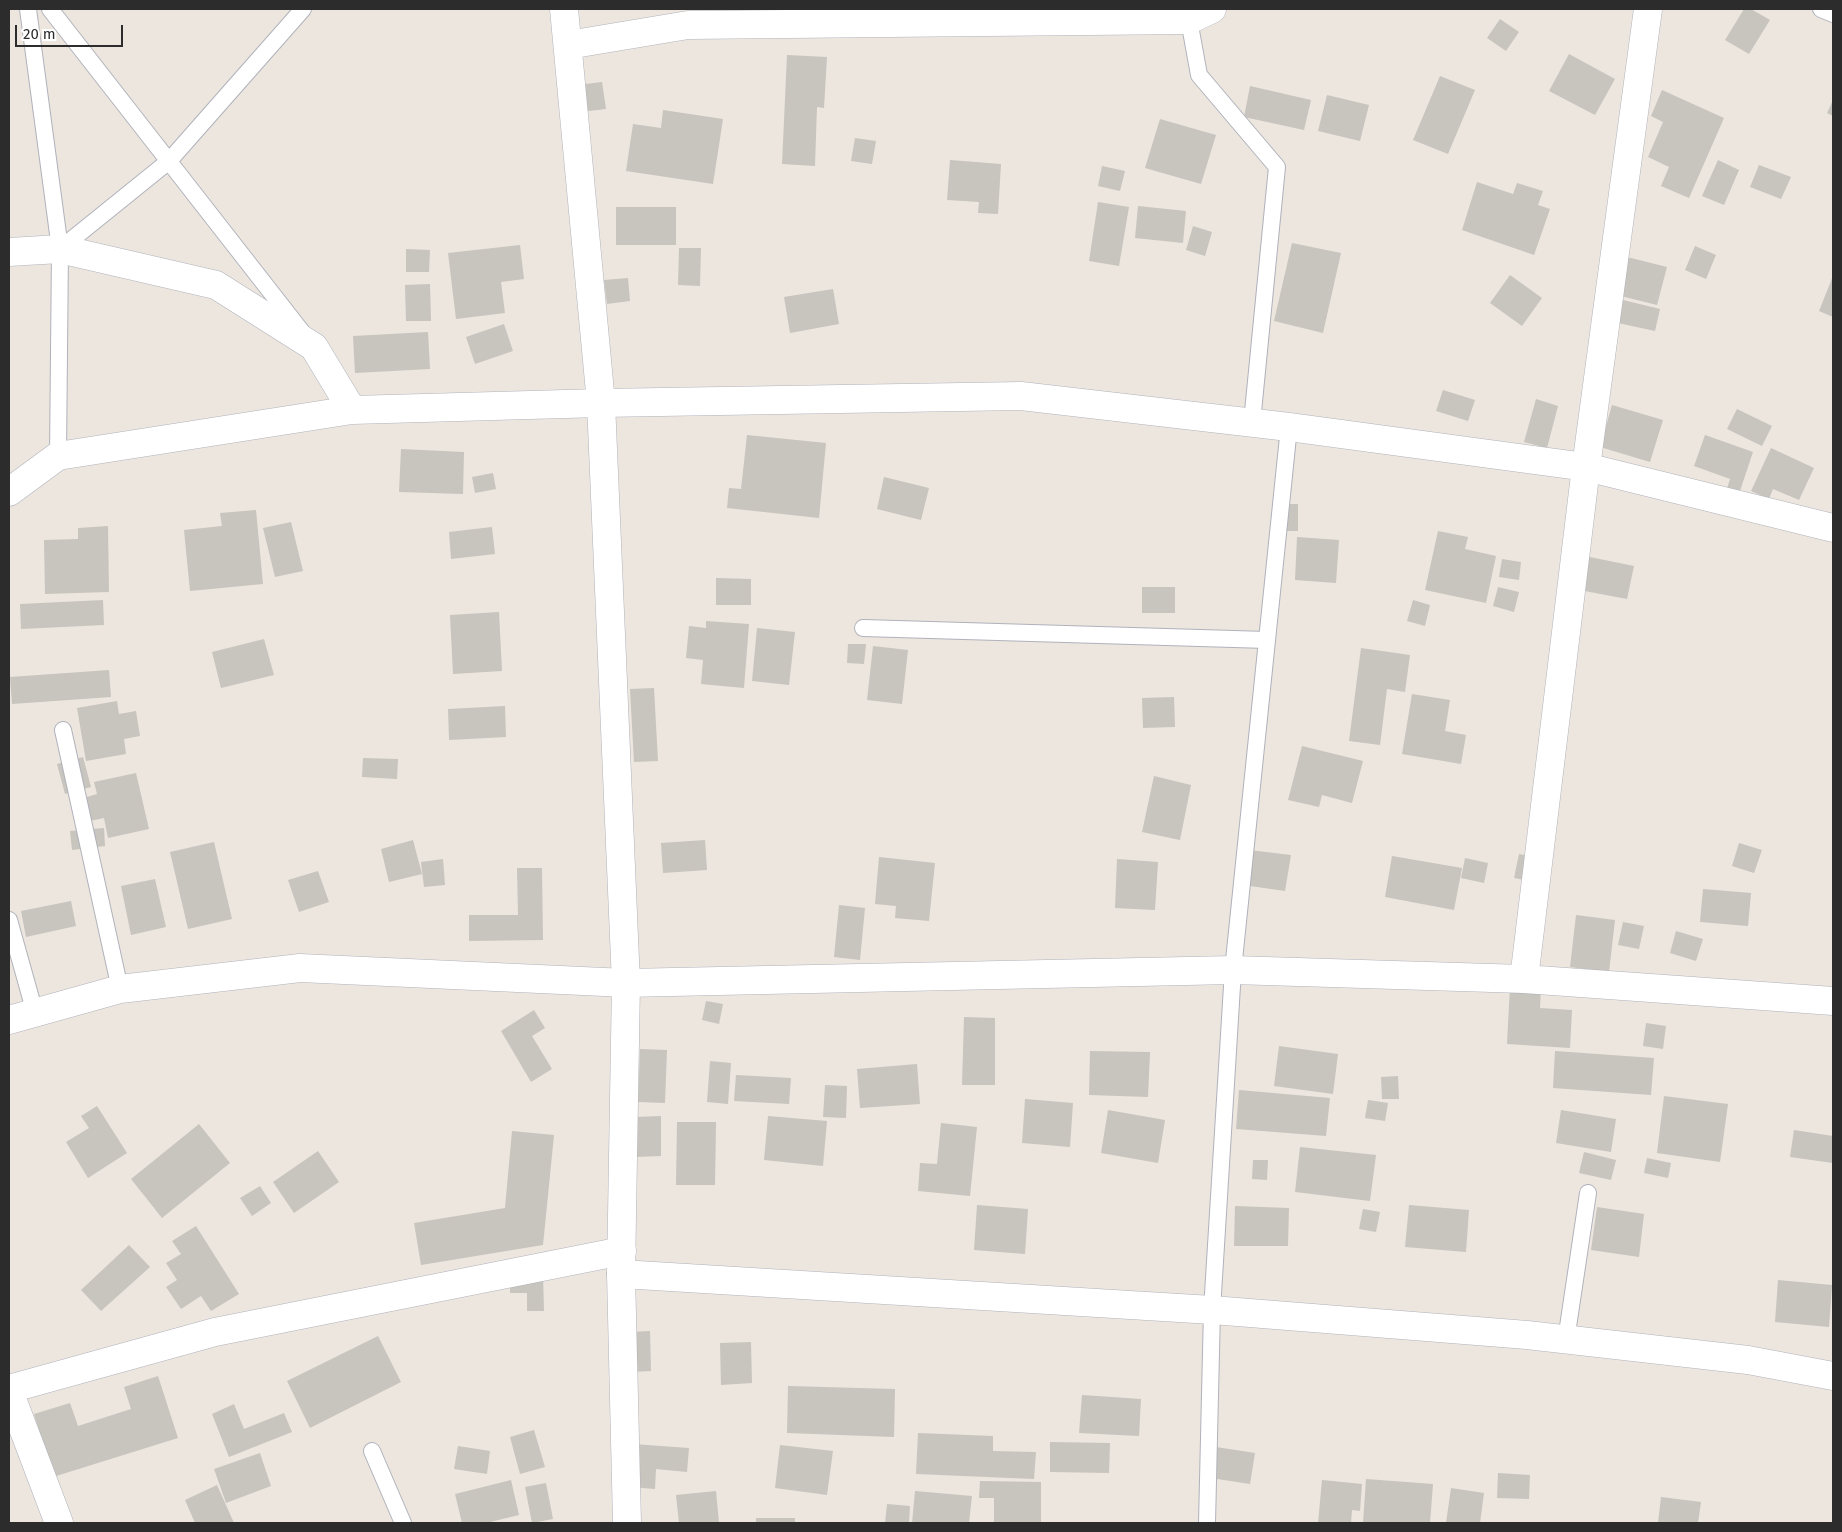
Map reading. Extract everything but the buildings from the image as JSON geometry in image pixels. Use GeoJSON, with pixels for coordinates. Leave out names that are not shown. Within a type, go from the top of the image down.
{"type":"FeatureCollection","features":[{"type":"Feature","properties":{"kind":"street"},"geometry":{"type":"LineString","coordinates":[[564,9],[600,403],[626,983],[621,1263],[627,1523]]}},
{"type":"Feature","properties":{"kind":"street"},"geometry":{"type":"LineString","coordinates":[[1524,979],[1586,467],[1648,9]]}},
{"type":"Feature","properties":{"kind":"street"},"geometry":{"type":"LineString","coordinates":[[568,45],[688,25],[1201,14]]}},
{"type":"Feature","properties":{"kind":"street"},"geometry":{"type":"LineString","coordinates":[[9,252],[60,249],[216,285],[314,347],[352,410]]}},
{"type":"Feature","properties":{"kind":"street"},"geometry":{"type":"LineString","coordinates":[[9,492],[58,456],[352,410],[600,403],[1021,396],[1252,422],[1586,467],[1833,528]]}},
{"type":"Feature","properties":{"kind":"street"},"geometry":{"type":"LineString","coordinates":[[9,1020],[120,989],[300,968],[626,983],[1232,970],[1524,979],[1833,1002]]}},
{"type":"Feature","properties":{"kind":"street"},"geometry":{"type":"LineString","coordinates":[[60,1523],[9,1390],[215,1332],[621,1263],[1566,1340],[1748,1360],[1833,1376]]}},
{"type":"Feature","properties":{"kind":"lane"},"geometry":{"type":"LineString","coordinates":[[28,9],[60,249],[58,456]]}},
{"type":"Feature","properties":{"kind":"lane"},"geometry":{"type":"LineString","coordinates":[[50,9],[314,347]]}},
{"type":"Feature","properties":{"kind":"lane"},"geometry":{"type":"LineString","coordinates":[[60,249],[169,161],[303,9]]}},
{"type":"Feature","properties":{"kind":"lane"},"geometry":{"type":"LineString","coordinates":[[1821,9],[1833,14]]}},
{"type":"Feature","properties":{"kind":"lane"},"geometry":{"type":"LineString","coordinates":[[1201,14],[1199,76],[1277,167],[1252,422]]}},
{"type":"Feature","properties":{"kind":"lane"},"geometry":{"type":"LineString","coordinates":[[1206,1523],[1212,1310],[1232,970],[1289,427]]}},
{"type":"Feature","properties":{"kind":"lane"},"geometry":{"type":"LineString","coordinates":[[863,628],[1267,640]]}},
{"type":"Feature","properties":{"kind":"lane"},"geometry":{"type":"LineString","coordinates":[[63,730],[120,989]]}},
{"type":"Feature","properties":{"kind":"lane"},"geometry":{"type":"LineString","coordinates":[[9,920],[34,1013]]}},
{"type":"Feature","properties":{"kind":"lane"},"geometry":{"type":"LineString","coordinates":[[1566,1340],[1588,1193]]}},
{"type":"Feature","properties":{"kind":"lane"},"geometry":{"type":"LineString","coordinates":[[372,1451],[403,1523]]}}]}
